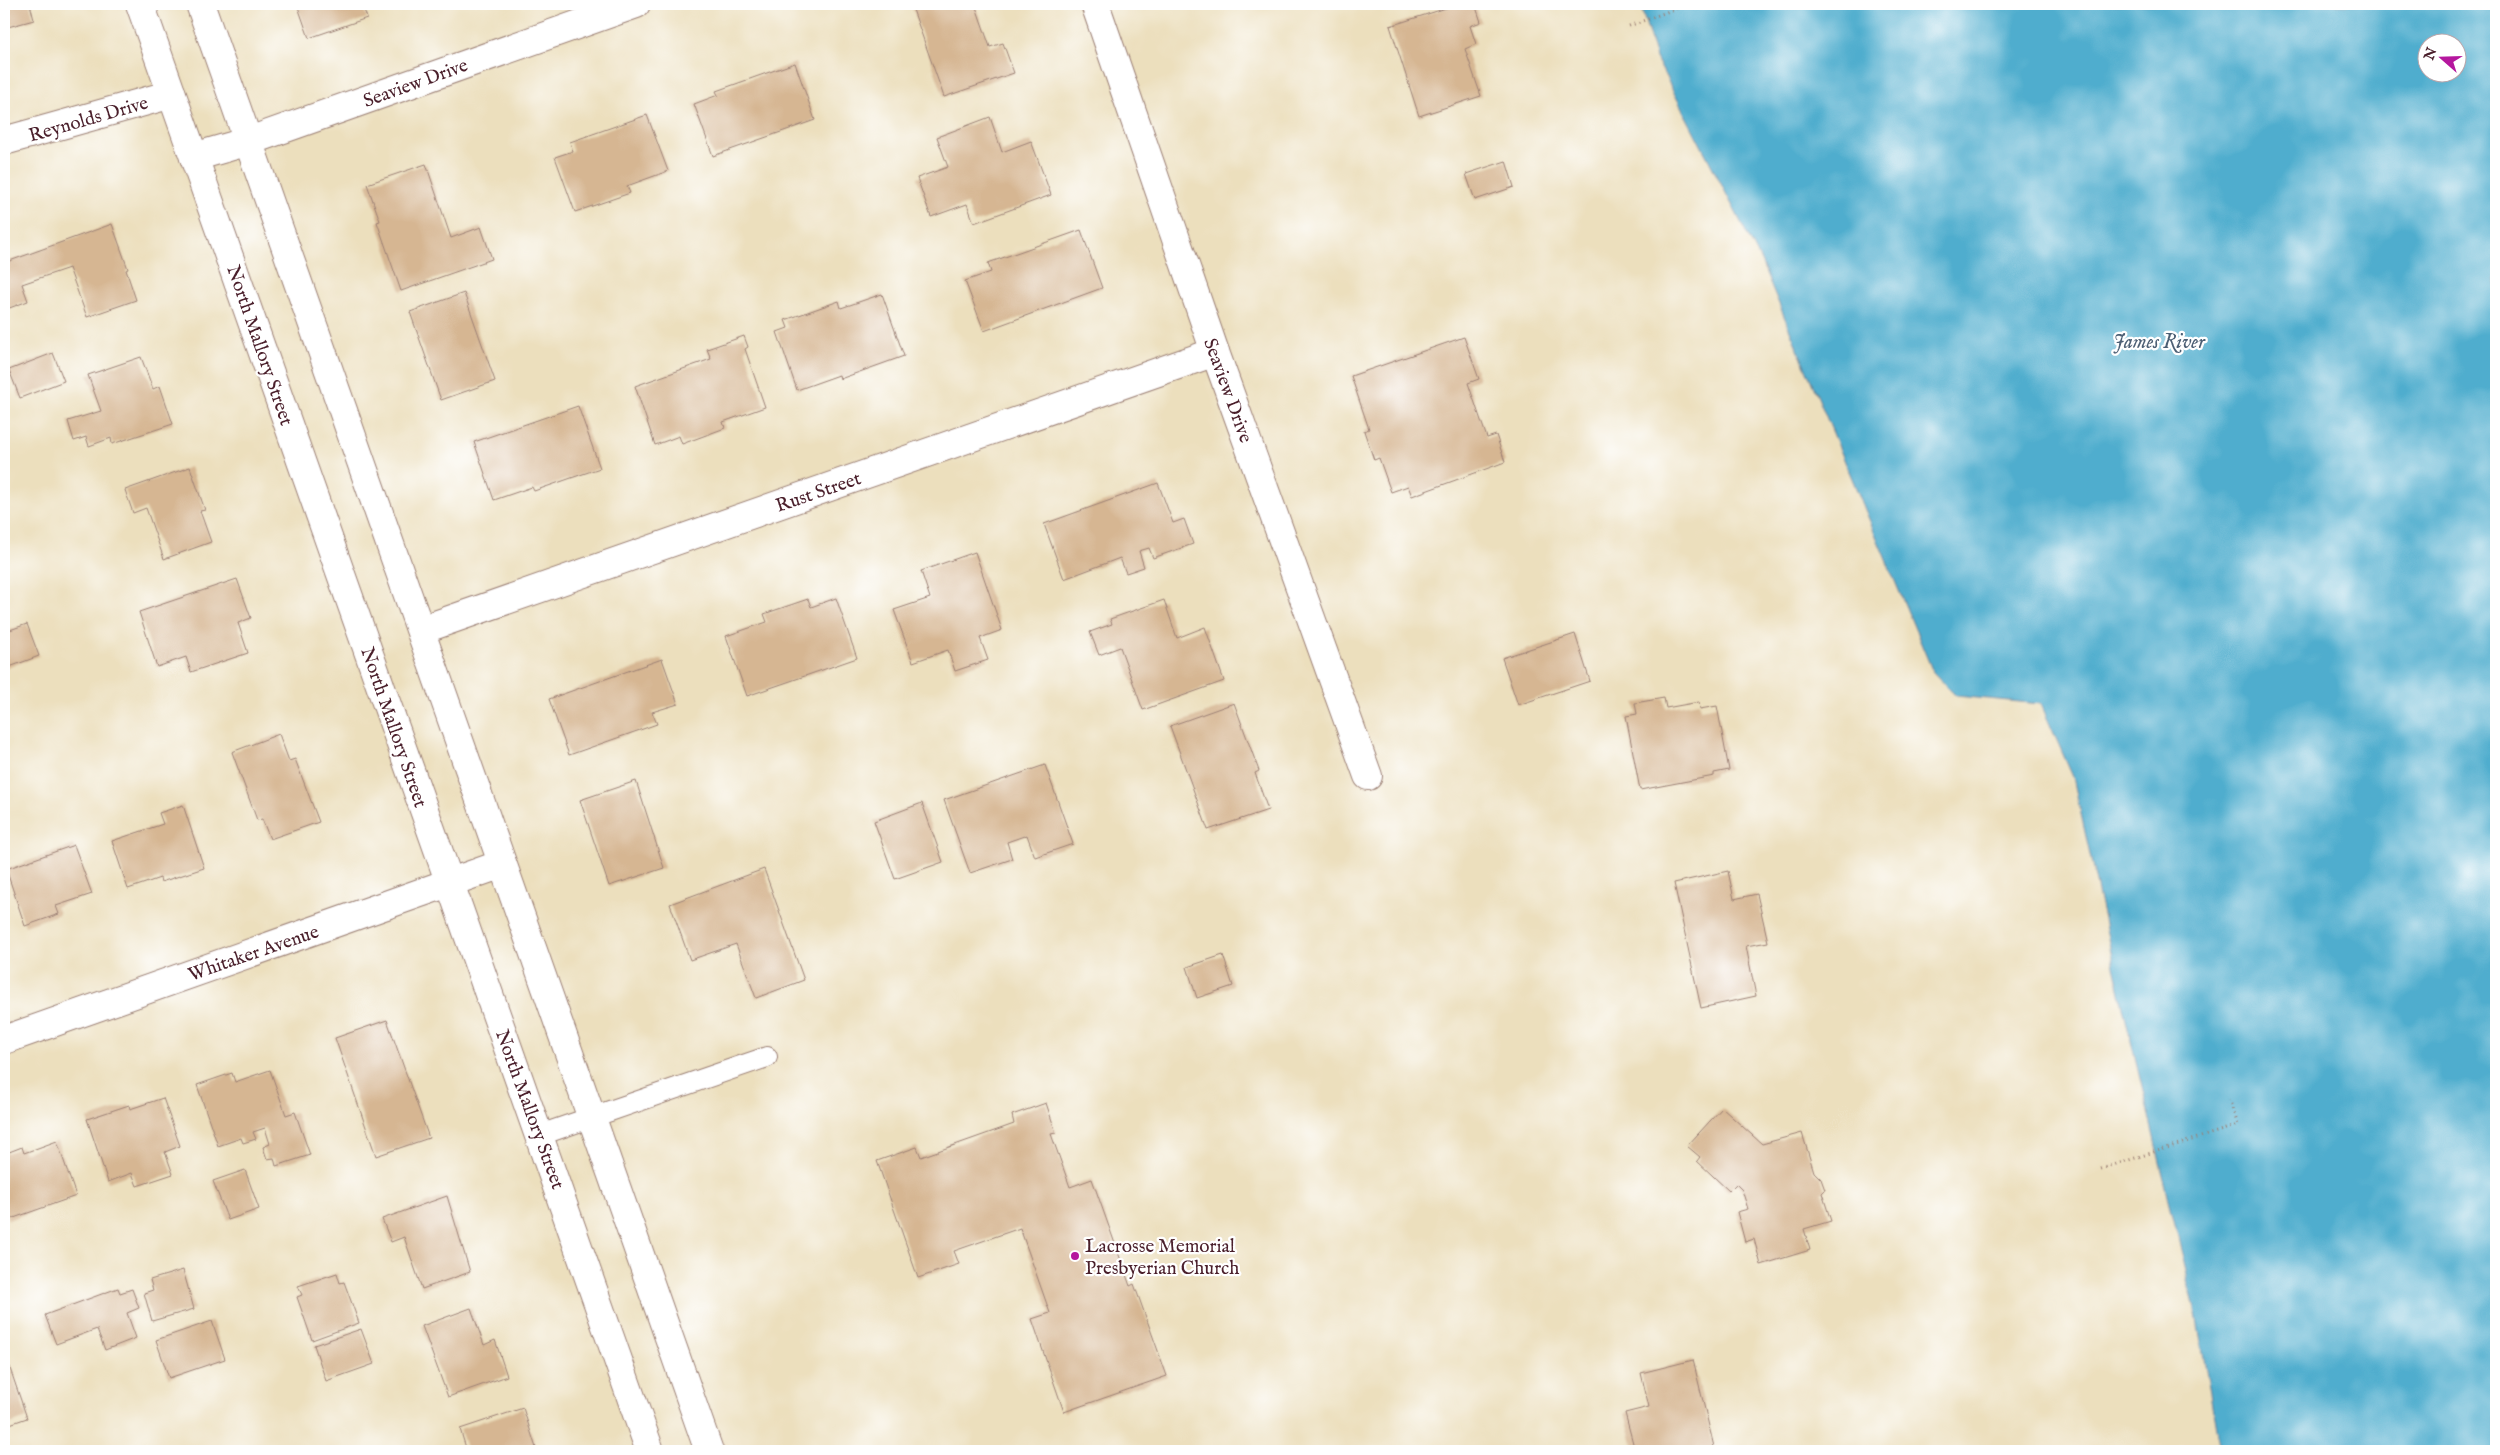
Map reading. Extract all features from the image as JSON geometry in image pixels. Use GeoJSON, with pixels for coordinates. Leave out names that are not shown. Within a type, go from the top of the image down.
{"type":"FeatureCollection","features":[{"type":"Feature","properties":{"kind":"main road","name":"North Mallory Street"},"geometry":{"type":"LineString","coordinates":[[140,4],[650,1451]]}},
{"type":"Feature","properties":{"kind":"main road"},"geometry":{"type":"LineString","coordinates":[[200,4],[709,1451]]}},
{"type":"Feature","properties":{"kind":"main road","name":"Seaview Drive"},"geometry":{"type":"LineString","coordinates":[[194,158],[249,141],[636,4]]}},
{"type":"Feature","properties":{"kind":"main road","name":"Seaview Drive"},"geometry":{"type":"LineString","coordinates":[[1094,4],[1215,352],[1368,776]]}},
{"type":"Feature","properties":{"kind":"main road","name":"Reynolds Drive"},"geometry":{"type":"LineString","coordinates":[[4,141],[172,94]]}},
{"type":"Feature","properties":{"kind":"main road","name":"Rust Street"},"geometry":{"type":"LineString","coordinates":[[421,630],[1215,352]]}},
{"type":"Feature","properties":{"kind":"main road","name":"Whitaker Avenue"},"geometry":{"type":"LineString","coordinates":[[4,1040],[502,864]]}},
{"type":"Feature","properties":{"kind":"lane"},"geometry":{"type":"LineString","coordinates":[[540,1135],[768,1057]]}},
{"type":"Feature","properties":{"kind":"path"},"geometry":{"type":"LineString","coordinates":[[1629,26],[1688,4]]}},
{"type":"Feature","properties":{"kind":"path"},"geometry":{"type":"LineString","coordinates":[[2102,1169],[2238,1125],[2228,1096]]}},
{"type":"Feature","properties":{"kind":"water","name":"James River"},"geometry":{"type":"Polygon","coordinates":[[[1640,4],[2496,4],[2496,1451],[2220,1451],[2196,1313],[2125,1016],[2073,777],[2041,704],[1956,696],[1933,672],[1761,261],[1656,58],[1640,4]]]}},
{"type":"Feature","properties":{"kind":"building"},"geometry":{"type":"Polygon","coordinates":[[[4,4],[30,4],[34,20],[4,28],[4,4]]]}},
{"type":"Feature","properties":{"kind":"building"},"geometry":{"type":"Polygon","coordinates":[[[297,4],[362,4],[367,18],[309,38],[297,4]]]}},
{"type":"Feature","properties":{"kind":"building"},"geometry":{"type":"Polygon","coordinates":[[[911,4],[975,4],[990,47],[1003,43],[1014,73],[944,97],[911,4]]]}},
{"type":"Feature","properties":{"kind":"building"},"geometry":{"type":"Polygon","coordinates":[[[1459,4],[1475,4],[1481,22],[1470,26],[1476,44],[1465,49],[1481,96],[1419,116],[1390,26],[1459,4]]]}},
{"type":"Feature","properties":{"kind":"building"},"geometry":{"type":"Polygon","coordinates":[[[795,63],[815,120],[713,156],[694,104],[718,95],[716,91],[795,63]]]}},
{"type":"Feature","properties":{"kind":"building"},"geometry":{"type":"Polygon","coordinates":[[[647,115],[668,171],[627,186],[630,193],[575,212],[555,157],[573,151],[570,142],[647,115]]]}},
{"type":"Feature","properties":{"kind":"building"},"geometry":{"type":"Polygon","coordinates":[[[990,117],[1002,152],[1031,141],[1051,195],[974,223],[967,204],[931,217],[917,178],[948,167],[937,137],[990,117]]]}},
{"type":"Feature","properties":{"kind":"building"},"geometry":{"type":"Polygon","coordinates":[[[1506,161],[1514,187],[1475,200],[1466,174],[1506,161]]]}},
{"type":"Feature","properties":{"kind":"building"},"geometry":{"type":"Polygon","coordinates":[[[426,164],[451,238],[481,227],[492,259],[401,291],[377,222],[380,221],[367,184],[426,164]]]}},
{"type":"Feature","properties":{"kind":"building"},"geometry":{"type":"Polygon","coordinates":[[[112,224],[128,269],[126,270],[136,300],[87,317],[69,268],[22,284],[28,301],[4,310],[4,263],[112,224]]]}},
{"type":"Feature","properties":{"kind":"building"},"geometry":{"type":"Polygon","coordinates":[[[1081,230],[1102,288],[984,331],[965,281],[991,272],[988,263],[1081,230]]]}},
{"type":"Feature","properties":{"kind":"building"},"geometry":{"type":"Polygon","coordinates":[[[464,293],[495,381],[441,400],[410,312],[464,293]]]}},
{"type":"Feature","properties":{"kind":"building"},"geometry":{"type":"Polygon","coordinates":[[[882,294],[904,356],[840,379],[839,375],[797,390],[777,332],[788,328],[785,320],[839,301],[841,308],[882,294]]]}},
{"type":"Feature","properties":{"kind":"building"},"geometry":{"type":"Polygon","coordinates":[[[744,336],[748,347],[745,349],[765,407],[723,422],[725,428],[682,444],[679,436],[655,445],[635,386],[711,359],[707,349],[744,336]]]}},
{"type":"Feature","properties":{"kind":"building"},"geometry":{"type":"Polygon","coordinates":[[[1464,337],[1479,379],[1468,383],[1487,438],[1496,435],[1505,462],[1412,496],[1408,486],[1391,492],[1379,458],[1374,460],[1364,431],[1369,429],[1351,376],[1464,337]]]}},
{"type":"Feature","properties":{"kind":"building"},"geometry":{"type":"Polygon","coordinates":[[[53,353],[64,381],[20,398],[9,370],[53,353]]]}},
{"type":"Feature","properties":{"kind":"building"},"geometry":{"type":"Polygon","coordinates":[[[141,357],[153,389],[160,386],[173,424],[112,444],[111,438],[89,446],[86,437],[74,441],[68,421],[101,411],[88,375],[141,357]]]}},
{"type":"Feature","properties":{"kind":"building"},"geometry":{"type":"Polygon","coordinates":[[[578,406],[600,468],[534,491],[532,487],[494,500],[474,442],[578,406]]]}},
{"type":"Feature","properties":{"kind":"building"},"geometry":{"type":"Polygon","coordinates":[[[190,467],[205,510],[200,511],[211,542],[164,559],[146,508],[133,513],[125,490],[190,467]]]}},
{"type":"Feature","properties":{"kind":"building"},"geometry":{"type":"Polygon","coordinates":[[[1158,483],[1173,523],[1184,519],[1193,544],[1153,558],[1149,548],[1139,551],[1144,567],[1126,573],[1120,558],[1064,579],[1044,524],[1158,483]]]}},
{"type":"Feature","properties":{"kind":"building"},"geometry":{"type":"Polygon","coordinates":[[[975,552],[1002,630],[980,638],[988,660],[955,671],[948,650],[913,662],[894,610],[930,598],[921,571],[975,552]]]}},
{"type":"Feature","properties":{"kind":"building"},"geometry":{"type":"Polygon","coordinates":[[[237,579],[251,618],[238,623],[248,653],[191,672],[186,657],[157,667],[139,612],[237,579]]]}},
{"type":"Feature","properties":{"kind":"building"},"geometry":{"type":"Polygon","coordinates":[[[836,598],[857,658],[747,696],[726,636],[767,622],[764,614],[808,599],[811,607],[836,598]]]}},
{"type":"Feature","properties":{"kind":"building"},"geometry":{"type":"Polygon","coordinates":[[[1164,600],[1177,638],[1205,627],[1224,681],[1143,710],[1120,647],[1099,655],[1090,632],[1112,624],[1110,619],[1164,600]]]}},
{"type":"Feature","properties":{"kind":"building"},"geometry":{"type":"Polygon","coordinates":[[[27,624],[39,656],[4,669],[4,632],[27,624]]]}},
{"type":"Feature","properties":{"kind":"building"},"geometry":{"type":"Polygon","coordinates":[[[1575,634],[1590,681],[1518,705],[1502,658],[1575,634]]]}},
{"type":"Feature","properties":{"kind":"building"},"geometry":{"type":"Polygon","coordinates":[[[662,659],[678,704],[652,712],[657,724],[569,755],[549,699],[662,659]]]}},
{"type":"Feature","properties":{"kind":"building"},"geometry":{"type":"Polygon","coordinates":[[[1664,698],[1666,708],[1699,702],[1700,709],[1717,706],[1729,770],[1714,773],[1714,776],[1640,790],[1626,716],[1637,714],[1635,703],[1664,698]]]}},
{"type":"Feature","properties":{"kind":"building"},"geometry":{"type":"Polygon","coordinates":[[[1234,703],[1259,771],[1255,773],[1268,810],[1208,830],[1170,726],[1234,703]]]}},
{"type":"Feature","properties":{"kind":"building"},"geometry":{"type":"Polygon","coordinates":[[[279,734],[289,761],[295,759],[319,822],[270,839],[262,819],[257,820],[232,752],[279,734]]]}},
{"type":"Feature","properties":{"kind":"building"},"geometry":{"type":"Polygon","coordinates":[[[1045,765],[1073,844],[1035,857],[1027,835],[1007,842],[1012,859],[970,873],[944,800],[1045,765]]]}},
{"type":"Feature","properties":{"kind":"building"},"geometry":{"type":"Polygon","coordinates":[[[636,781],[664,868],[609,886],[580,800],[636,781]]]}},
{"type":"Feature","properties":{"kind":"building"},"geometry":{"type":"Polygon","coordinates":[[[922,803],[943,862],[895,879],[874,821],[922,803]]]}},
{"type":"Feature","properties":{"kind":"building"},"geometry":{"type":"Polygon","coordinates":[[[183,805],[204,868],[161,882],[160,878],[128,889],[112,841],[163,824],[159,813],[183,805]]]}},
{"type":"Feature","properties":{"kind":"building"},"geometry":{"type":"Polygon","coordinates":[[[74,845],[92,894],[56,906],[59,914],[25,926],[6,869],[74,845]]]}},
{"type":"Feature","properties":{"kind":"building"},"geometry":{"type":"Polygon","coordinates":[[[764,869],[804,980],[756,998],[736,944],[690,960],[670,904],[764,869]]]}},
{"type":"Feature","properties":{"kind":"building"},"geometry":{"type":"Polygon","coordinates":[[[1728,871],[1734,899],[1757,894],[1768,942],[1746,946],[1756,996],[1701,1008],[1674,883],[1728,871]]]}},
{"type":"Feature","properties":{"kind":"building"},"geometry":{"type":"Polygon","coordinates":[[[1223,955],[1233,986],[1197,998],[1187,967],[1223,955]]]}},
{"type":"Feature","properties":{"kind":"building"},"geometry":{"type":"Polygon","coordinates":[[[387,1020],[429,1138],[376,1156],[335,1038],[387,1020]]]}},
{"type":"Feature","properties":{"kind":"building"},"geometry":{"type":"Polygon","coordinates":[[[270,1070],[286,1115],[295,1112],[310,1155],[276,1166],[274,1158],[267,1159],[263,1147],[270,1144],[265,1128],[253,1132],[256,1139],[243,1143],[241,1138],[218,1146],[197,1085],[232,1073],[235,1082],[270,1070]]]}},
{"type":"Feature","properties":{"kind":"building"},"geometry":{"type":"Polygon","coordinates":[[[163,1098],[180,1146],[165,1152],[173,1174],[137,1186],[132,1173],[108,1182],[87,1119],[129,1105],[130,1109],[163,1098]]]}},
{"type":"Feature","properties":{"kind":"building","name":"Lacrosse Memorial Presbyerian Church"},"geometry":{"type":"Polygon","coordinates":[[[1046,1103],[1056,1133],[1051,1134],[1070,1187],[1092,1179],[1130,1286],[1134,1284],[1167,1376],[1064,1412],[1032,1319],[1050,1313],[1020,1228],[954,1251],[959,1264],[918,1278],[877,1161],[917,1147],[921,1157],[1014,1124],[1012,1115],[1046,1103]]]}},
{"type":"Feature","properties":{"kind":"building"},"geometry":{"type":"Polygon","coordinates":[[[1722,1108],[1762,1144],[1802,1133],[1814,1172],[1821,1179],[1825,1190],[1822,1193],[1831,1221],[1804,1229],[1810,1250],[1761,1265],[1754,1239],[1745,1242],[1737,1212],[1748,1209],[1742,1190],[1736,1184],[1729,1191],[1697,1161],[1700,1157],[1687,1146],[1722,1108]]]}},
{"type":"Feature","properties":{"kind":"building"},"geometry":{"type":"Polygon","coordinates":[[[57,1141],[76,1196],[8,1220],[4,1208],[4,1154],[22,1147],[24,1153],[57,1141]]]}},
{"type":"Feature","properties":{"kind":"building"},"geometry":{"type":"Polygon","coordinates":[[[245,1170],[259,1209],[228,1220],[213,1181],[245,1170]]]}},
{"type":"Feature","properties":{"kind":"building"},"geometry":{"type":"Polygon","coordinates":[[[447,1196],[470,1272],[422,1289],[404,1237],[391,1242],[382,1219],[447,1196]]]}},
{"type":"Feature","properties":{"kind":"building"},"geometry":{"type":"Polygon","coordinates":[[[183,1270],[194,1309],[152,1321],[144,1293],[153,1290],[150,1280],[183,1270]]]}},
{"type":"Feature","properties":{"kind":"building"},"geometry":{"type":"Polygon","coordinates":[[[337,1273],[340,1283],[344,1282],[359,1323],[312,1340],[297,1297],[302,1295],[298,1286],[337,1273]]]}},
{"type":"Feature","properties":{"kind":"building"},"geometry":{"type":"Polygon","coordinates":[[[118,1288],[120,1293],[132,1289],[139,1308],[127,1313],[136,1338],[105,1350],[97,1329],[56,1344],[45,1315],[118,1288]]]}},
{"type":"Feature","properties":{"kind":"building"},"geometry":{"type":"Polygon","coordinates":[[[471,1308],[484,1345],[495,1340],[507,1376],[448,1397],[422,1326],[471,1308]]]}},
{"type":"Feature","properties":{"kind":"building"},"geometry":{"type":"Polygon","coordinates":[[[212,1321],[225,1359],[169,1378],[156,1340],[212,1321]]]}},
{"type":"Feature","properties":{"kind":"building"},"geometry":{"type":"Polygon","coordinates":[[[361,1329],[374,1364],[326,1381],[314,1345],[361,1329]]]}},
{"type":"Feature","properties":{"kind":"building"},"geometry":{"type":"Polygon","coordinates":[[[4,1351],[27,1418],[4,1426],[4,1351]]]}},
{"type":"Feature","properties":{"kind":"building"},"geometry":{"type":"Polygon","coordinates":[[[1693,1360],[1715,1451],[1635,1451],[1625,1413],[1649,1407],[1641,1373],[1693,1360]]]}},
{"type":"Feature","properties":{"kind":"building"},"geometry":{"type":"Polygon","coordinates":[[[523,1408],[537,1451],[467,1451],[460,1429],[523,1408]]]}},
{"type":"Feature","properties":{"kind":"place","name":"Lacrosse Memorial Presbyerian Church"},"geometry":{"type":"Point","coordinates":[1075,1256]}}]}
